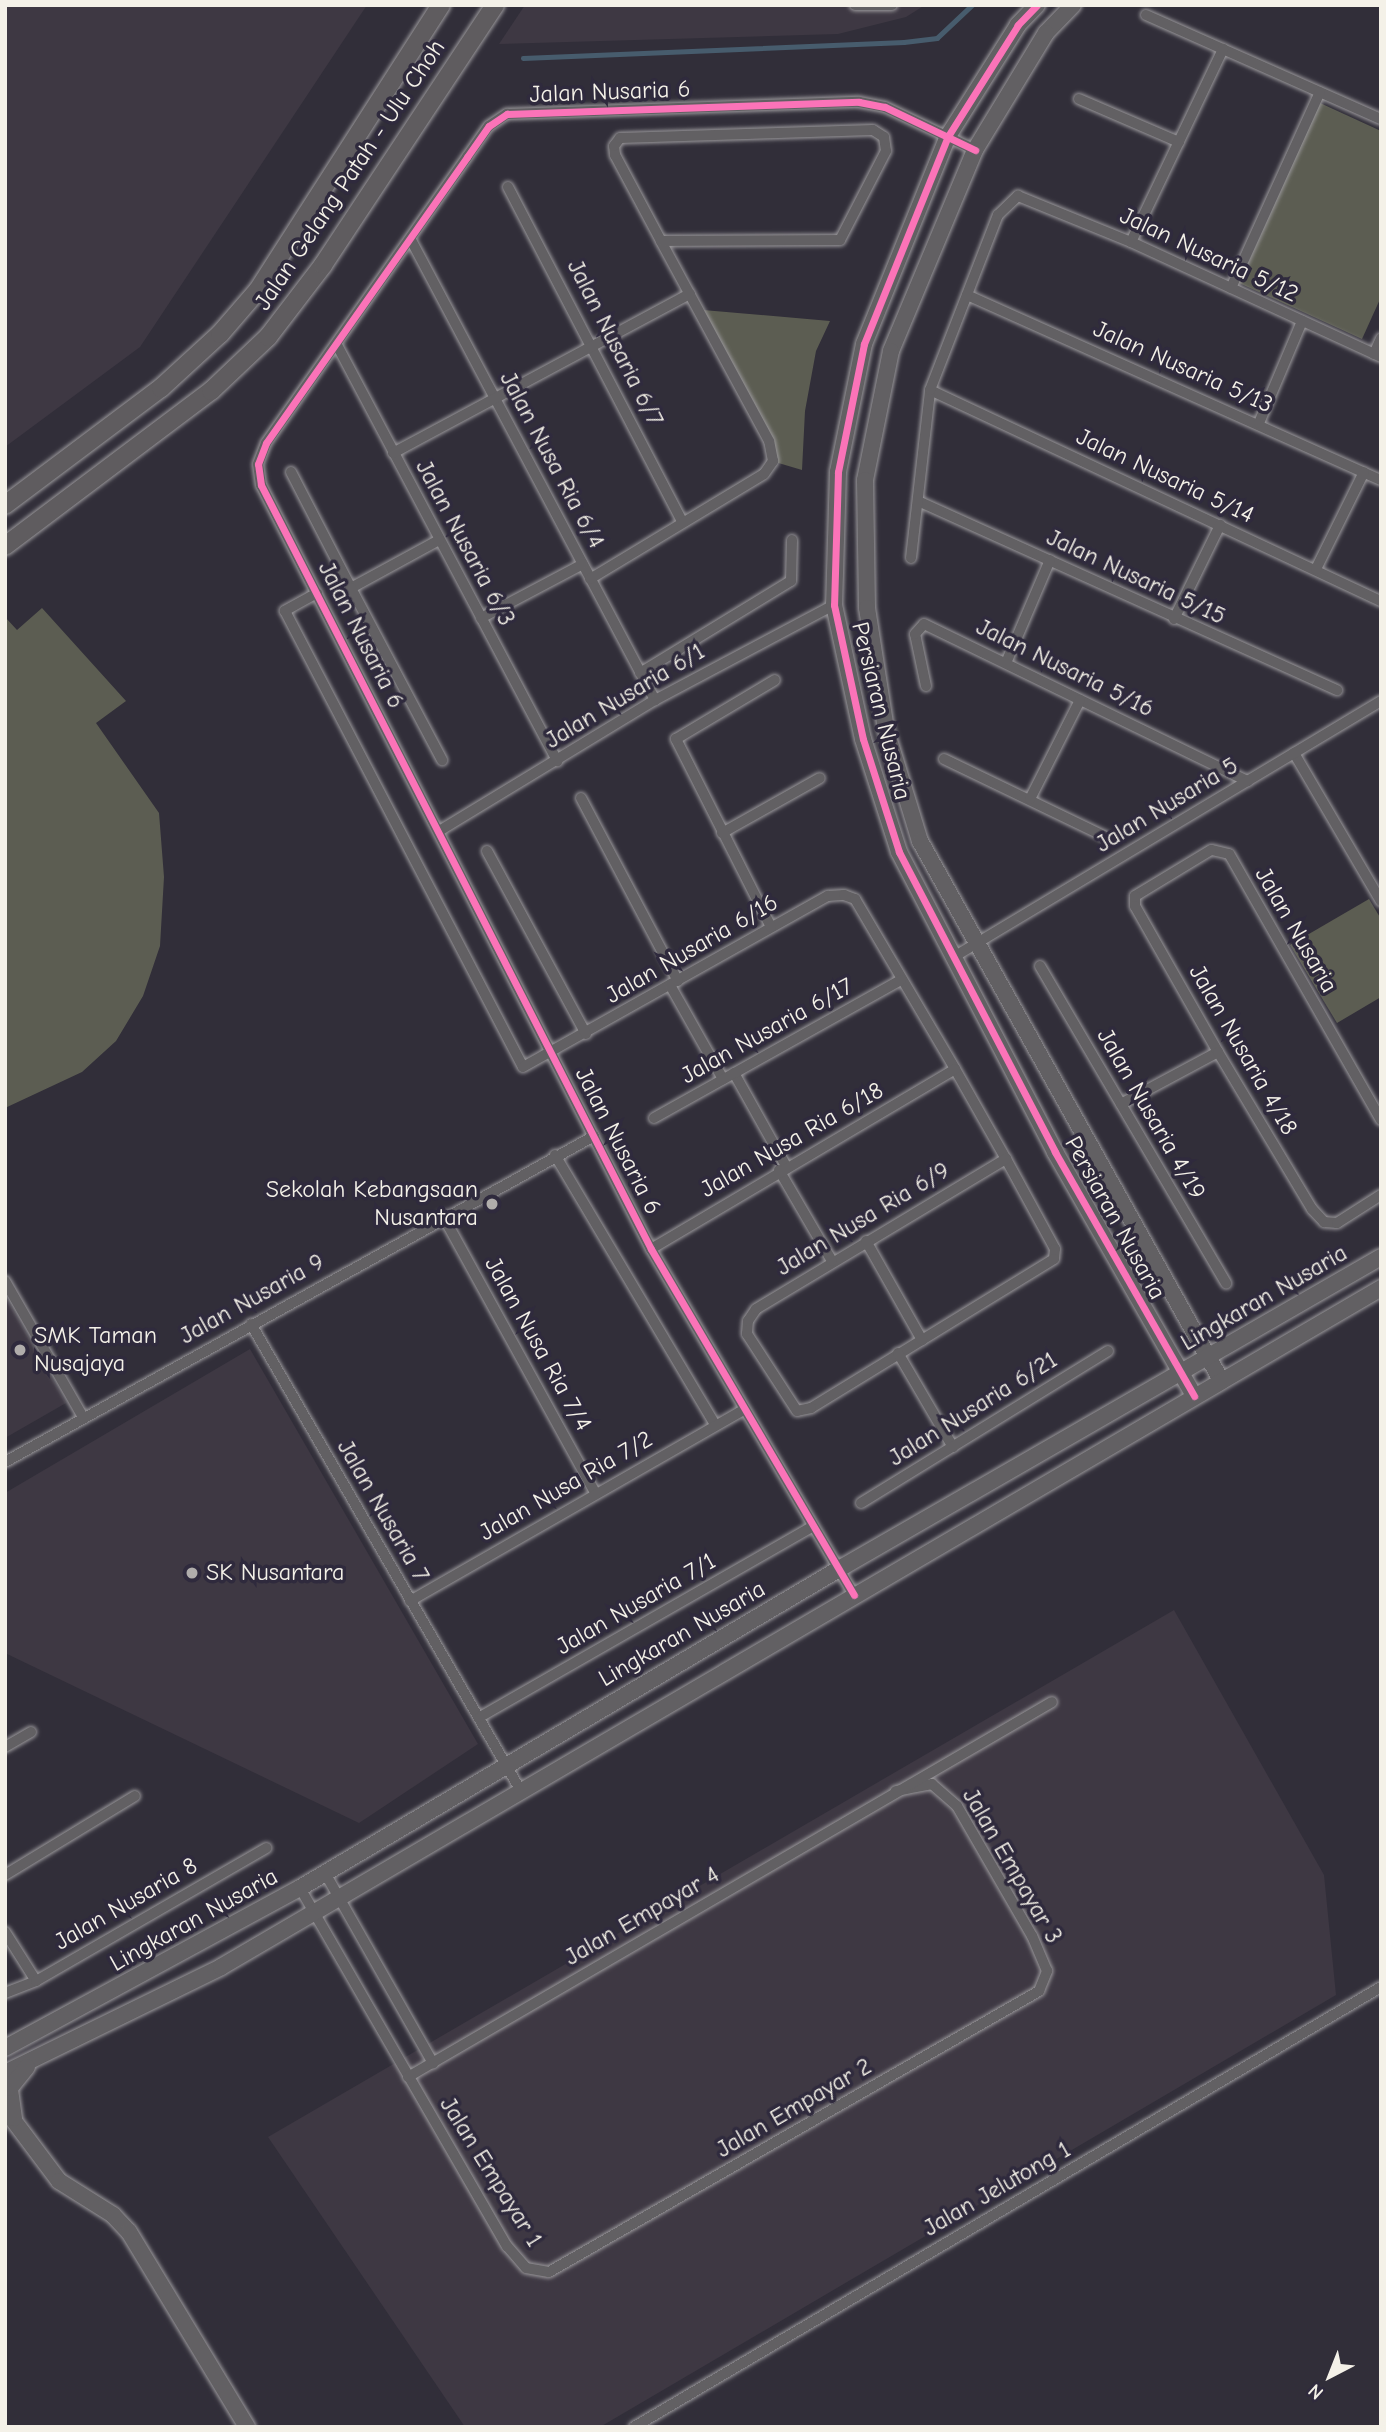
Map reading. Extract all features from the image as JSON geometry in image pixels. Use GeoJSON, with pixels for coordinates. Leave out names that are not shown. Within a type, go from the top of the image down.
{"type":"FeatureCollection","features":[{"type":"Feature","properties":{"kind":"main road","name":"Jalan Gelang Patah - Ulu Choh"},"geometry":{"type":"LineString","coordinates":[[5,505],[161,388],[220,334],[258,290],[441,5]]}},
{"type":"Feature","properties":{"kind":"main road","name":"Jalan Gelang Patah - Ulu Choh"},"geometry":{"type":"LineString","coordinates":[[5,546],[211,391],[268,337],[323,265],[495,5]]}},
{"type":"Feature","properties":{"kind":"street"},"geometry":{"type":"LineString","coordinates":[[855,5],[889,7]]}},
{"type":"Feature","properties":{"kind":"street","name":"Persiaran Nusaria"},"geometry":{"type":"LineString","coordinates":[[1037,5],[1018,25],[948,136],[864,344],[838,472],[834,605],[863,739],[899,852],[951,958],[1194,1396]]}},
{"type":"Feature","properties":{"kind":"street","name":"Persiaran Nusaria"},"geometry":{"type":"LineString","coordinates":[[1073,5],[1046,33],[975,150],[891,351],[865,480],[867,608],[886,730],[920,841],[975,944],[1222,1380]]}},
{"type":"Feature","properties":{"kind":"street"},"geometry":{"type":"LineString","coordinates":[[1146,15],[1381,119]]}},
{"type":"Feature","properties":{"kind":"street"},"geometry":{"type":"LineString","coordinates":[[1131,242],[1223,49]]}},
{"type":"Feature","properties":{"kind":"street"},"geometry":{"type":"LineString","coordinates":[[1231,288],[1320,92]]}},
{"type":"Feature","properties":{"kind":"street"},"geometry":{"type":"LineString","coordinates":[[1079,99],[1179,142]]}},
{"type":"Feature","properties":{"kind":"street","name":"Jalan Nusaria 6"},"geometry":{"type":"LineString","coordinates":[[854,1595],[651,1249],[441,830],[261,485],[258,464],[266,443],[489,126],[507,114],[859,102],[885,107],[975,150]]}},
{"type":"Feature","properties":{"kind":"street"},"geometry":{"type":"LineString","coordinates":[[590,579],[681,520],[764,474],[773,461],[769,440],[661,242],[614,146],[620,138],[633,137],[873,131],[884,137],[886,150],[840,240],[661,242]]}},
{"type":"Feature","properties":{"kind":"street","name":"Jalan Nusaria 6/7"},"geometry":{"type":"LineString","coordinates":[[508,187],[594,346],[681,520]]}},
{"type":"Feature","properties":{"kind":"street","name":"Jalan Nusaria 5/12"},"geometry":{"type":"LineString","coordinates":[[967,295],[998,215],[1017,196],[1131,242],[1377,356]]}},
{"type":"Feature","properties":{"kind":"street","name":"Jalan Nusa Ria 6/4"},"geometry":{"type":"LineString","coordinates":[[411,240],[655,700]]}},
{"type":"Feature","properties":{"kind":"street"},"geometry":{"type":"LineString","coordinates":[[393,453],[690,294]]}},
{"type":"Feature","properties":{"kind":"street"},"geometry":{"type":"LineString","coordinates":[[911,558],[930,390],[967,295]]}},
{"type":"Feature","properties":{"kind":"street","name":"Jalan Nusaria 5/13"},"geometry":{"type":"LineString","coordinates":[[967,295],[1259,423],[1381,480]]}},
{"type":"Feature","properties":{"kind":"street"},"geometry":{"type":"LineString","coordinates":[[1259,423],[1302,321]]}},
{"type":"Feature","properties":{"kind":"street"},"geometry":{"type":"LineString","coordinates":[[1377,356],[1381,338]]}},
{"type":"Feature","properties":{"kind":"street","name":"Jalan Nusaria 6/3"},"geometry":{"type":"LineString","coordinates":[[337,345],[557,761]]}},
{"type":"Feature","properties":{"kind":"street","name":"Jalan Nusaria 5/14"},"geometry":{"type":"LineString","coordinates":[[930,390],[1381,601]]}},
{"type":"Feature","properties":{"kind":"street"},"geometry":{"type":"LineString","coordinates":[[291,472],[442,760]]}},
{"type":"Feature","properties":{"kind":"street"},"geometry":{"type":"LineString","coordinates":[[1316,569],[1364,472]]}},
{"type":"Feature","properties":{"kind":"street","name":"Jalan Nusaria 5/15"},"geometry":{"type":"LineString","coordinates":[[918,501],[1174,619],[1337,690]]}},
{"type":"Feature","properties":{"kind":"street"},"geometry":{"type":"LineString","coordinates":[[1174,619],[1220,524]]}},
{"type":"Feature","properties":{"kind":"street"},"geometry":{"type":"LineString","coordinates":[[351,588],[439,540]]}},
{"type":"Feature","properties":{"kind":"street"},"geometry":{"type":"LineString","coordinates":[[640,673],[791,581],[792,540]]}},
{"type":"Feature","properties":{"kind":"street"},"geometry":{"type":"LineString","coordinates":[[1006,663],[1050,560]]}},
{"type":"Feature","properties":{"kind":"street"},"geometry":{"type":"LineString","coordinates":[[481,618],[583,564]]}},
{"type":"Feature","properties":{"kind":"street","name":"Jalan Nusaria 6/16"},"geometry":{"type":"LineString","coordinates":[[317,593],[285,611],[523,1067],[828,896],[855,899],[901,980]]}},
{"type":"Feature","properties":{"kind":"street","name":"Jalan Nusaria 6/1"},"geometry":{"type":"LineString","coordinates":[[441,830],[655,700],[834,605]]}},
{"type":"Feature","properties":{"kind":"street","name":"Jalan Nusaria 5/16"},"geometry":{"type":"LineString","coordinates":[[926,686],[915,634],[924,624],[1248,781]]}},
{"type":"Feature","properties":{"kind":"street"},"geometry":{"type":"LineString","coordinates":[[771,926],[676,739],[775,680]]}},
{"type":"Feature","properties":{"kind":"street"},"geometry":{"type":"LineString","coordinates":[[1030,799],[1080,699]]}},
{"type":"Feature","properties":{"kind":"street","name":"Jalan Nusaria 5"},"geometry":{"type":"LineString","coordinates":[[975,944],[1381,701]]}},
{"type":"Feature","properties":{"kind":"street"},"geometry":{"type":"LineString","coordinates":[[1294,753],[1381,901]]}},
{"type":"Feature","properties":{"kind":"street"},"geometry":{"type":"LineString","coordinates":[[944,759],[1108,838]]}},
{"type":"Feature","properties":{"kind":"street"},"geometry":{"type":"LineString","coordinates":[[722,833],[820,778]]}},
{"type":"Feature","properties":{"kind":"street"},"geometry":{"type":"LineString","coordinates":[[581,798],[674,983],[782,1168],[832,1261]]}},
{"type":"Feature","properties":{"kind":"street","name":"Jalan Nusaria"},"geometry":{"type":"LineString","coordinates":[[1135,896],[1210,850],[1229,854],[1381,1121]]}},
{"type":"Feature","properties":{"kind":"street"},"geometry":{"type":"LineString","coordinates":[[487,851],[586,1034]]}},
{"type":"Feature","properties":{"kind":"street","name":"Jalan Nusaria 4/18"},"geometry":{"type":"LineString","coordinates":[[1135,896],[1135,906],[1218,1052],[1324,1222],[1337,1223],[1381,1195]]}},
{"type":"Feature","properties":{"kind":"street"},"geometry":{"type":"LineString","coordinates":[[951,958],[975,944]]}},
{"type":"Feature","properties":{"kind":"street","name":"Jalan Nusaria 4/19"},"geometry":{"type":"LineString","coordinates":[[1040,966],[1226,1283]]}},
{"type":"Feature","properties":{"kind":"street"},"geometry":{"type":"LineString","coordinates":[[901,980],[1006,1158],[1055,1249],[1054,1259],[898,1353],[953,1447]]}},
{"type":"Feature","properties":{"kind":"street","name":"Jalan Nusaria 6/17"},"geometry":{"type":"LineString","coordinates":[[654,1118],[901,980]]}},
{"type":"Feature","properties":{"kind":"street"},"geometry":{"type":"LineString","coordinates":[[1121,1104],[1218,1052]]}},
{"type":"Feature","properties":{"kind":"street","name":"Jalan Nusa Ria 6/18"},"geometry":{"type":"LineString","coordinates":[[651,1249],[782,1168],[955,1069]]}},
{"type":"Feature","properties":{"kind":"street","name":"Jalan Nusaria 9"},"geometry":{"type":"LineString","coordinates":[[5,1462],[443,1216],[594,1136]]}},
{"type":"Feature","properties":{"kind":"street"},"geometry":{"type":"LineString","coordinates":[[555,1155],[715,1425]]}},
{"type":"Feature","properties":{"kind":"street","name":"Jalan Nusa Ria 6/9"},"geometry":{"type":"LineString","coordinates":[[898,1353],[811,1408],[797,1411],[747,1334],[748,1321],[756,1309],[1006,1158]]}},
{"type":"Feature","properties":{"kind":"street","name":"Jalan Nusa Ria 7/4"},"geometry":{"type":"LineString","coordinates":[[443,1216],[596,1493]]}},
{"type":"Feature","properties":{"kind":"street"},"geometry":{"type":"LineString","coordinates":[[866,1241],[922,1340]]}},
{"type":"Feature","properties":{"kind":"street","name":"Lingkaran Nusaria"},"geometry":{"type":"LineString","coordinates":[[5,2048],[300,1888],[839,1569],[1381,1256]]}},
{"type":"Feature","properties":{"kind":"street"},"geometry":{"type":"LineString","coordinates":[[5,1281],[83,1418]]}},
{"type":"Feature","properties":{"kind":"street","name":"Lingkaran Nusaria"},"geometry":{"type":"LineString","coordinates":[[5,2073],[30,2064],[315,1913],[1381,1288]]}},
{"type":"Feature","properties":{"kind":"street","name":"Jalan Nusaria 7"},"geometry":{"type":"LineString","coordinates":[[251,1324],[521,1791]]}},
{"type":"Feature","properties":{"kind":"street","name":"Jalan Nusaria 6/21"},"geometry":{"type":"LineString","coordinates":[[861,1503],[1108,1351]]}},
{"type":"Feature","properties":{"kind":"street","name":"Jalan Nusa Ria 7/2"},"geometry":{"type":"LineString","coordinates":[[410,1601],[744,1410]]}},
{"type":"Feature","properties":{"kind":"street","name":"Jalan Nusaria 7/1"},"geometry":{"type":"LineString","coordinates":[[480,1717],[812,1527]]}},
{"type":"Feature","properties":{"kind":"street","name":"Jalan Empayar 4"},"geometry":{"type":"LineString","coordinates":[[408,2077],[1052,1702]]}},
{"type":"Feature","properties":{"kind":"street"},"geometry":{"type":"LineString","coordinates":[[5,1747],[31,1732]]}},
{"type":"Feature","properties":{"kind":"street","name":"Jalan Empayar 3"},"geometry":{"type":"LineString","coordinates":[[896,1791],[932,1784],[947,1793],[1032,1936],[1048,1971]]}},
{"type":"Feature","properties":{"kind":"street"},"geometry":{"type":"LineString","coordinates":[[5,1875],[135,1796]]}},
{"type":"Feature","properties":{"kind":"street","name":"Jalan Nusaria 8"},"geometry":{"type":"LineString","coordinates":[[5,1993],[36,1981],[266,1848]]}},
{"type":"Feature","properties":{"kind":"street"},"geometry":{"type":"LineString","coordinates":[[325,1873],[433,2063]]}},
{"type":"Feature","properties":{"kind":"street","name":"Jalan Empayar 1"},"geometry":{"type":"LineString","coordinates":[[300,1888],[516,2259],[526,2268],[549,2272]]}},
{"type":"Feature","properties":{"kind":"street"},"geometry":{"type":"LineString","coordinates":[[5,1932],[36,1981]]}},
{"type":"Feature","properties":{"kind":"street","name":"Jalan Empayar 2"},"geometry":{"type":"LineString","coordinates":[[549,2272],[1023,2002],[1039,1991],[1048,1971]]}},
{"type":"Feature","properties":{"kind":"street","name":"Jalan Jelutong 1"},"geometry":{"type":"LineString","coordinates":[[635,2427],[1381,1987]]}},
{"type":"Feature","properties":{"kind":"street"},"geometry":{"type":"LineString","coordinates":[[16,2123],[10,2088],[30,2064]]}},
{"type":"Feature","properties":{"kind":"street"},"geometry":{"type":"LineString","coordinates":[[5,2109],[59,2181],[113,2215],[128,2232],[247,2427]]}},
{"type":"Feature","properties":{"kind":"shaded area"},"geometry":{"type":"Polygon","coordinates":[[[5,5],[367,5],[140,347],[5,447],[5,5]]]}},
{"type":"Feature","properties":{"kind":"shaded area"},"geometry":{"type":"Polygon","coordinates":[[[525,5],[925,5],[906,17],[838,34],[499,44],[525,5]]]}},
{"type":"Feature","properties":{"kind":"shaded area"},"geometry":{"type":"Polygon","coordinates":[[[1320,103],[1381,131],[1381,297],[1362,339],[1239,283],[1320,103]]]}},
{"type":"Feature","properties":{"kind":"shaded area"},"geometry":{"type":"Polygon","coordinates":[[[703,310],[830,321],[816,351],[805,411],[802,470],[775,462],[703,310]]]}},
{"type":"Feature","properties":{"kind":"shaded area"},"geometry":{"type":"Polygon","coordinates":[[[42,608],[126,701],[96,723],[159,813],[164,877],[160,946],[143,996],[116,1041],[82,1072],[5,1108],[5,617],[17,630],[42,608]]]}},
{"type":"Feature","properties":{"kind":"shaded area"},"geometry":{"type":"Polygon","coordinates":[[[1369,899],[1381,919],[1381,997],[1337,1023],[1290,945],[1369,899]]]}},
{"type":"Feature","properties":{"kind":"shaded area","name":"SMK Taman Nusajaya"},"geometry":{"type":"Polygon","coordinates":[[[5,1296],[66,1403],[5,1438],[5,1296]]]}},
{"type":"Feature","properties":{"kind":"shaded area","name":"SK Nusantara"},"geometry":{"type":"Polygon","coordinates":[[[250,1349],[478,1744],[359,1823],[5,1653],[5,1493],[250,1349]]]}},
{"type":"Feature","properties":{"kind":"shaded area"},"geometry":{"type":"Polygon","coordinates":[[[1174,1610],[1324,1875],[1336,1995],[600,2427],[465,2427],[268,2137],[1174,1610]]]}},
{"type":"Feature","properties":{"kind":"waterway"},"geometry":{"type":"LineString","coordinates":[[523,58],[904,42],[937,38],[972,5]]}},
{"type":"Feature","properties":{"kind":"cycle path"},"geometry":{"type":"LineString","coordinates":[[1037,5],[1018,25],[948,136],[864,344],[838,472],[834,605],[863,739],[899,852],[1055,1152],[1194,1396]]}},
{"type":"Feature","properties":{"kind":"cycle path"},"geometry":{"type":"LineString","coordinates":[[854,1595],[651,1249],[261,485],[258,464],[266,443],[489,126],[507,114],[859,102],[885,107],[975,150]]}},
{"type":"Feature","properties":{"kind":"place","name":"Sekolah Kebangsaan Nusantara"},"geometry":{"type":"Point","coordinates":[492,1204]}},
{"type":"Feature","properties":{"kind":"place","name":"SMK Taman Nusajaya"},"geometry":{"type":"Point","coordinates":[20,1350]}},
{"type":"Feature","properties":{"kind":"place","name":"SK Nusantara"},"geometry":{"type":"Point","coordinates":[192,1573]}}]}
